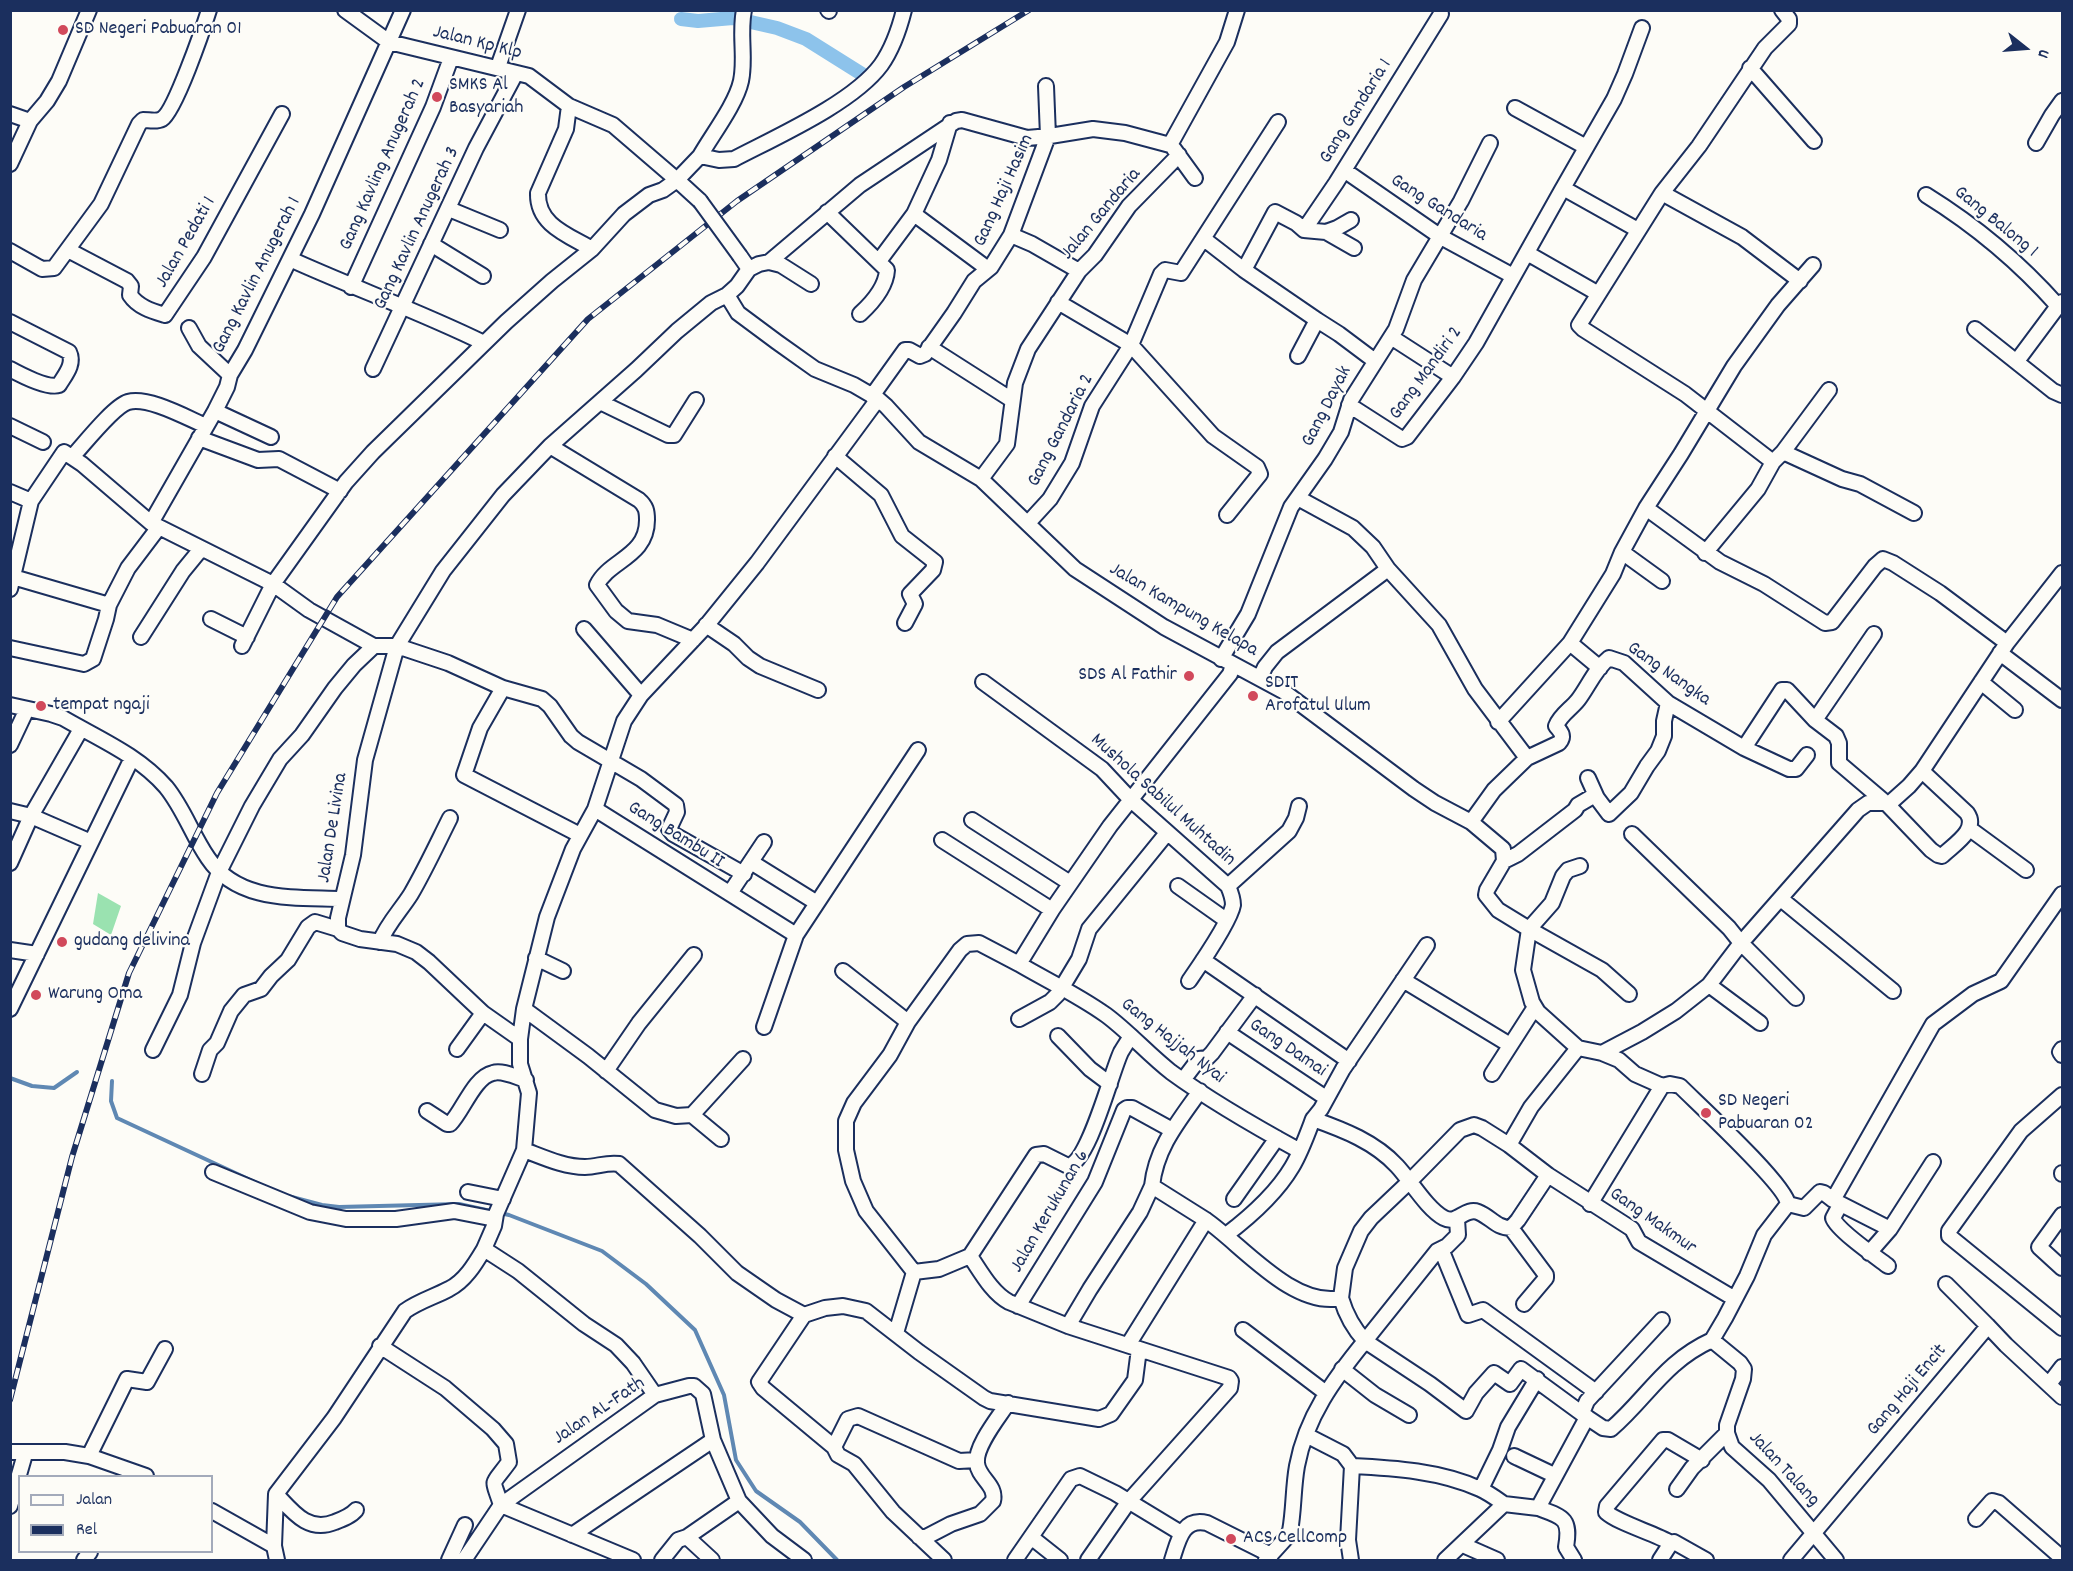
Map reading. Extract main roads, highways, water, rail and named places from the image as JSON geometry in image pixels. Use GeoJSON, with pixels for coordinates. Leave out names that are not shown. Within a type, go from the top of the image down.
{"type":"FeatureCollection","features":[{"type":"Feature","properties":{"kind":"waterway"},"geometry":{"type":"LineString","coordinates":[[681,19],[698,21],[733,18],[777,28],[806,39],[865,76]]}},
{"type":"Feature","properties":{"kind":"waterway"},"geometry":{"type":"LineString","coordinates":[[10,1078],[32,1086],[54,1088],[77,1072]]}},
{"type":"Feature","properties":{"kind":"waterway"},"geometry":{"type":"LineString","coordinates":[[112,1081],[111,1101],[117,1118],[259,1184]]}},
{"type":"Feature","properties":{"kind":"waterway"},"geometry":{"type":"LineString","coordinates":[[288,1196],[339,1207],[459,1204],[509,1215],[602,1251],[646,1284],[695,1330],[724,1395],[736,1460],[756,1491],[800,1522],[837,1560]]}},
{"type":"Feature","properties":{"kind":"railway"},"geometry":{"type":"LineString","coordinates":[[10,1400],[72,1157],[129,973],[217,793],[337,597],[588,319],[737,201],[904,87],[1029,10]]}},
{"type":"Feature","properties":{"kind":"place","name":"SD Negeri Pabuaran 01"},"geometry":{"type":"Point","coordinates":[63,30]}},
{"type":"Feature","properties":{"kind":"place","name":"SMKS Al Basyariah"},"geometry":{"type":"Point","coordinates":[437,97]}},
{"type":"Feature","properties":{"kind":"place","name":"SDS Al Fathir"},"geometry":{"type":"Point","coordinates":[1189,676]}},
{"type":"Feature","properties":{"kind":"place","name":"SDIT Arofatul Ulum"},"geometry":{"type":"Point","coordinates":[1253,696]}},
{"type":"Feature","properties":{"kind":"place","name":"tempat ngaji"},"geometry":{"type":"Point","coordinates":[41,706]}},
{"type":"Feature","properties":{"kind":"place","name":"gudang delivina"},"geometry":{"type":"Point","coordinates":[62,942]}},
{"type":"Feature","properties":{"kind":"place","name":"Warung Oma"},"geometry":{"type":"Point","coordinates":[36,995]}},
{"type":"Feature","properties":{"kind":"place","name":"SD Negeri Pabuaran 02"},"geometry":{"type":"Point","coordinates":[1706,1113]}},
{"type":"Feature","properties":{"kind":"place","name":"ACS CellComp"},"geometry":{"type":"Point","coordinates":[1231,1539]}}]}
